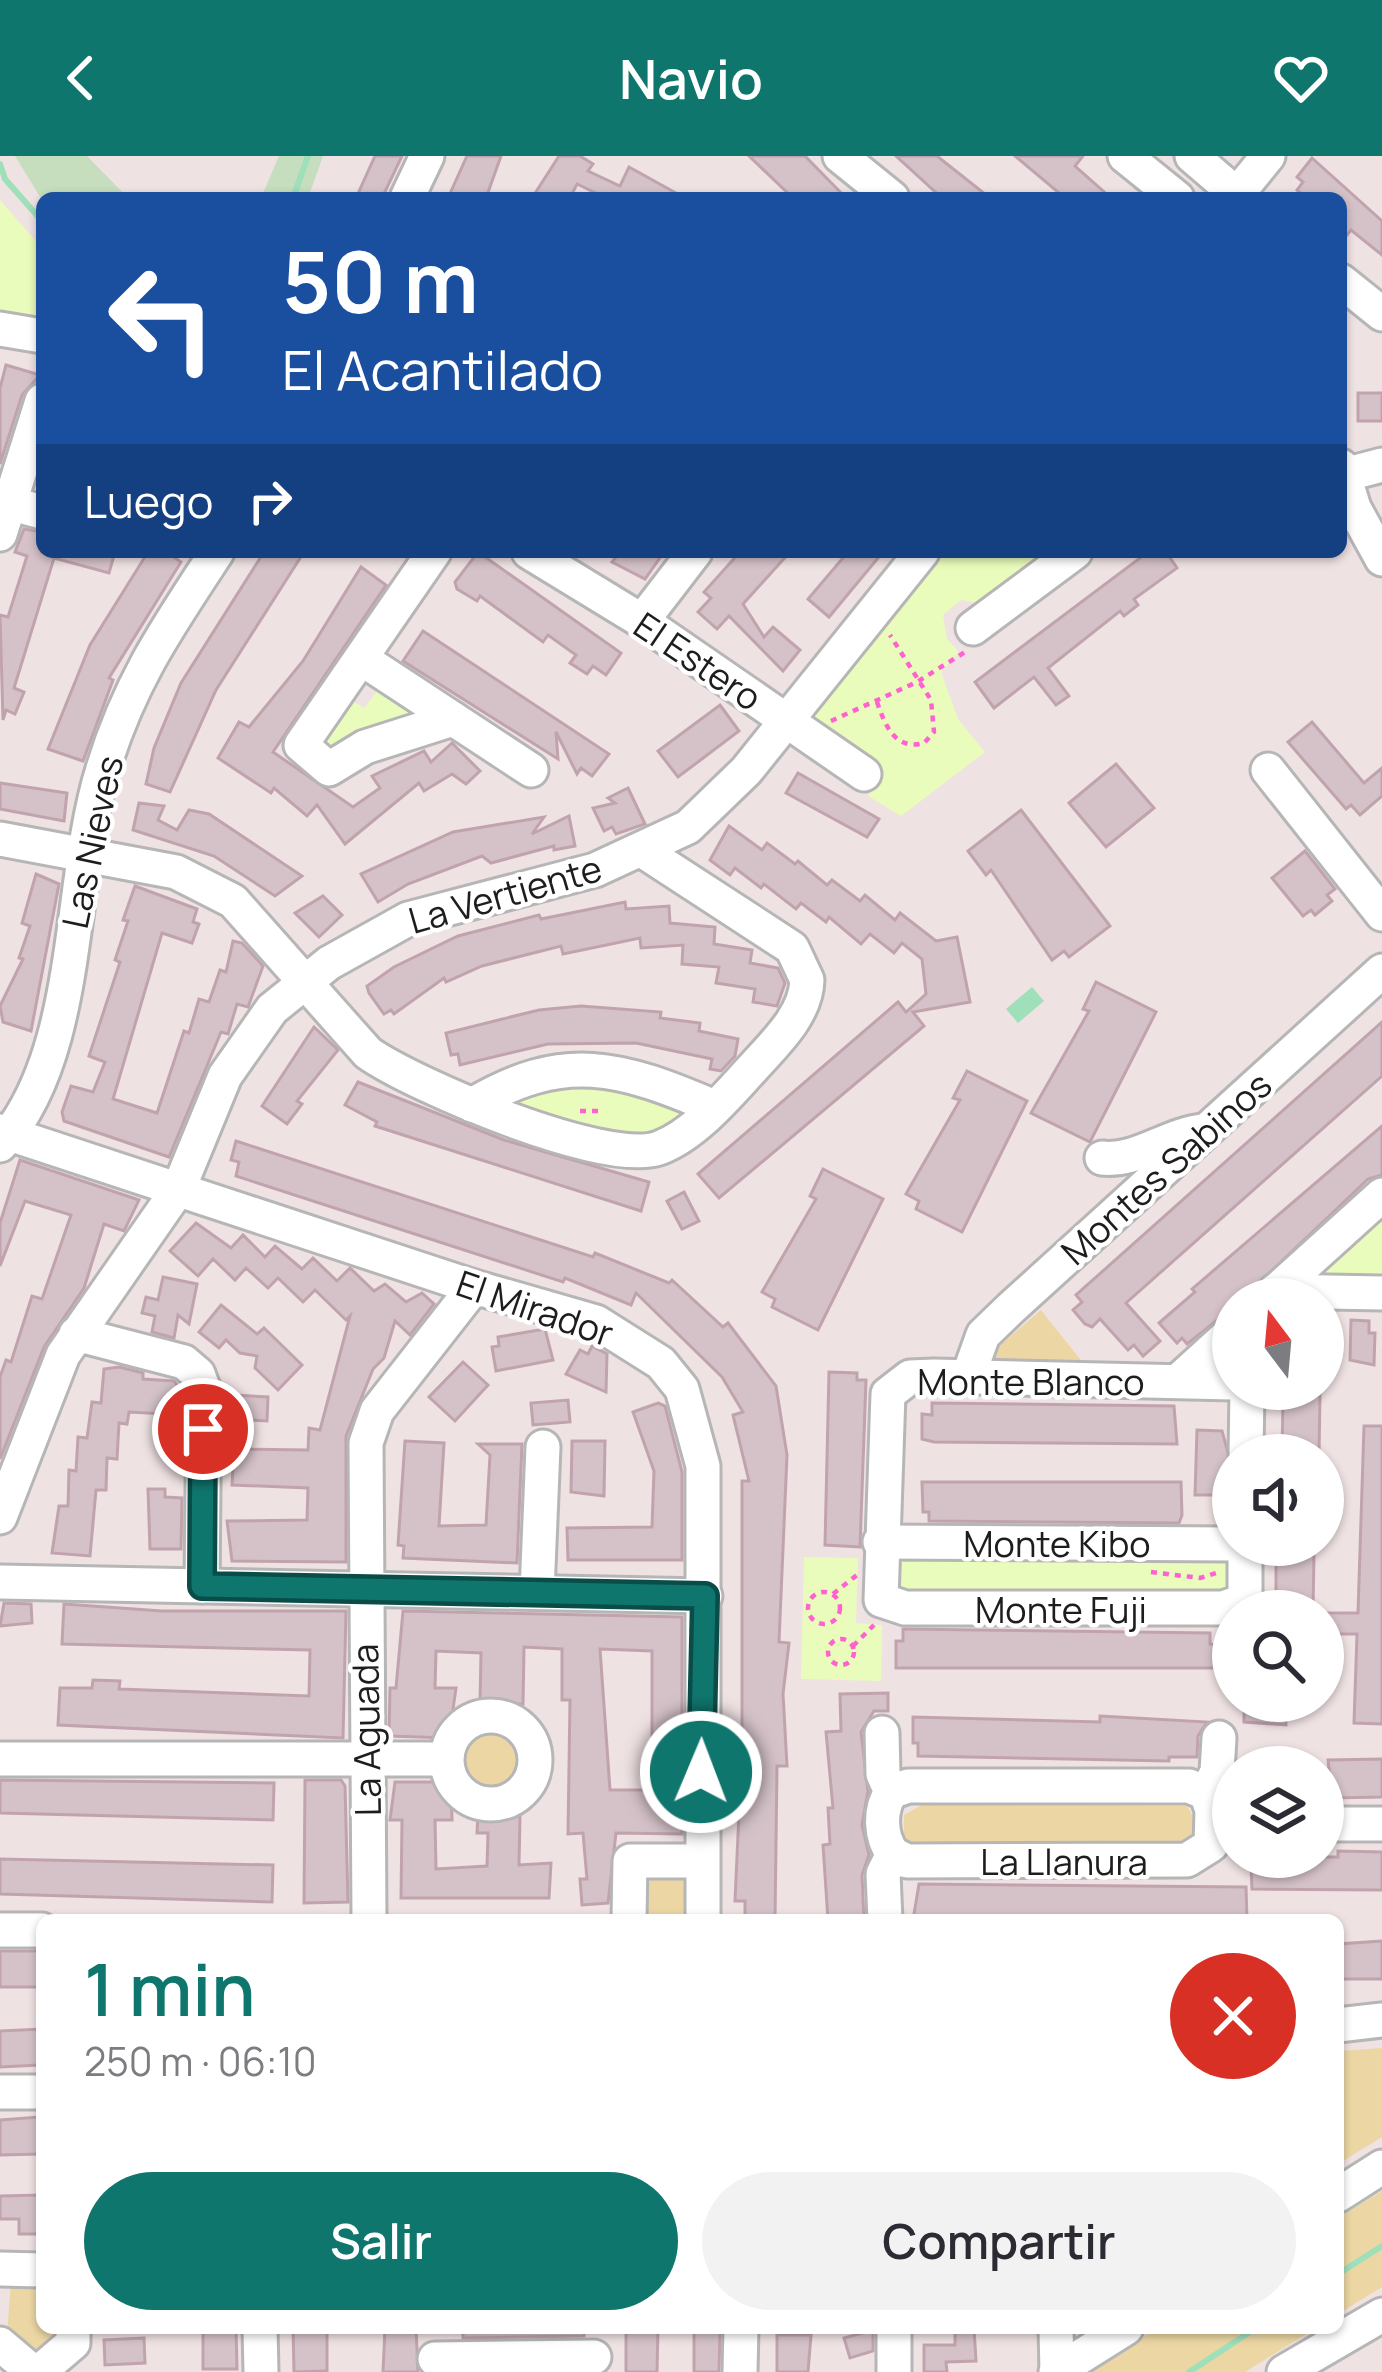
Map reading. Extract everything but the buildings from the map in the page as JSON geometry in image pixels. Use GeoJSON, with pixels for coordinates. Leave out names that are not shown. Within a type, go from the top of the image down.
{"type":"FeatureCollection","features":[{"type":"Feature","properties":{"kind":"street"},"geometry":{"type":"LineString","coordinates":[[410,192],[427,156]]}},
{"type":"Feature","properties":{"kind":"street"},"geometry":{"type":"LineString","coordinates":[[840,156],[885,192]]}},
{"type":"Feature","properties":{"kind":"street"},"geometry":{"type":"LineString","coordinates":[[1125,156],[1170,192]]}},
{"type":"Feature","properties":{"kind":"street"},"geometry":{"type":"LineString","coordinates":[[1219,182],[1268,156]]}},
{"type":"Feature","properties":{"kind":"street"},"geometry":{"type":"LineString","coordinates":[[0,329],[36,335]]}},
{"type":"Feature","properties":{"kind":"street"},"geometry":{"type":"LineString","coordinates":[[17,516],[36,429]]}},
{"type":"Feature","properties":{"kind":"street"},"geometry":{"type":"LineString","coordinates":[[1347,470],[1382,465]]}},
{"type":"Feature","properties":{"kind":"street"},"geometry":{"type":"LineString","coordinates":[[1347,486],[1382,559]]}},
{"type":"Feature","properties":{"kind":"street","name":"Las Nieves"},"geometry":{"type":"LineString","coordinates":[[3,1136],[51,1042],[101,774],[137,674],[213,558]]}},
{"type":"Feature","properties":{"kind":"street"},"geometry":{"type":"LineString","coordinates":[[430,558],[301,745],[329,769],[365,747],[453,719]]}},
{"type":"Feature","properties":{"kind":"street","name":"El Estero"},"geometry":{"type":"LineString","coordinates":[[539,558],[643,621],[864,774]]}},
{"type":"Feature","properties":{"kind":"street"},"geometry":{"type":"LineString","coordinates":[[643,621],[690,558]]}},
{"type":"Feature","properties":{"kind":"street","name":"La Vertiente"},"geometry":{"type":"LineString","coordinates":[[0,1517],[53,1377],[76,1334],[179,1188],[242,1046],[308,979],[408,919],[596,870],[643,851],[708,812],[798,731],[918,558]]}},
{"type":"Feature","properties":{"kind":"street"},"geometry":{"type":"LineString","coordinates":[[973,628],[1067,558]]}},
{"type":"Feature","properties":{"kind":"street"},"geometry":{"type":"LineString","coordinates":[[362,659],[531,770]]}},
{"type":"Feature","properties":{"kind":"street"},"geometry":{"type":"LineString","coordinates":[[1268,770],[1382,914]]}},
{"type":"Feature","properties":{"kind":"street"},"geometry":{"type":"LineString","coordinates":[[0,839],[176,872],[233,902],[308,979],[368,1053],[472,1105],[630,1153],[672,1142],[714,1107],[798,1012],[807,991],[805,968],[792,948],[643,851]]}},
{"type":"Feature","properties":{"kind":"street","name":"Montes Sabinos"},"geometry":{"type":"LineString","coordinates":[[968,1377],[983,1336],[1382,971]]}},
{"type":"Feature","properties":{"kind":"street"},"geometry":{"type":"LineString","coordinates":[[472,1105],[512,1081],[577,1068],[644,1077],[714,1107]]}},
{"type":"Feature","properties":{"kind":"street"},"geometry":{"type":"LineString","coordinates":[[1102,1158],[1124,1158],[1176,1136],[1206,1132]]}},
{"type":"Feature","properties":{"kind":"street","name":"El Mirador"},"geometry":{"type":"LineString","coordinates":[[3,1136],[596,1322],[661,1363],[682,1388],[704,1466],[699,1861],[703,1914]]}},
{"type":"Feature","properties":{"kind":"street"},"geometry":{"type":"LineString","coordinates":[[1290,1278],[1382,1195]]}},
{"type":"Feature","properties":{"kind":"street","name":"La Aguada"},"geometry":{"type":"LineString","coordinates":[[369,1914],[364,1452],[371,1422],[474,1287]]}},
{"type":"Feature","properties":{"kind":"street"},"geometry":{"type":"LineString","coordinates":[[1344,1293],[1382,1292]]}},
{"type":"Feature","properties":{"kind":"street"},"geometry":{"type":"LineString","coordinates":[[76,1334],[184,1362],[198,1374],[204,1390],[202,1586]]}},
{"type":"Feature","properties":{"kind":"street","name":"Monte Blanco"},"geometry":{"type":"LineString","coordinates":[[1178,1381],[1212,1350]]}},
{"type":"Feature","properties":{"kind":"street","name":"Monte Blanco"},"geometry":{"type":"LineString","coordinates":[[880,1542],[888,1394],[910,1377],[1212,1382]]}},
{"type":"Feature","properties":{"kind":"street"},"geometry":{"type":"LineString","coordinates":[[537,1592],[543,1447]]}},
{"type":"Feature","properties":{"kind":"street","name":"Monte Kibo"},"geometry":{"type":"LineString","coordinates":[[880,1542],[1212,1544]]}},
{"type":"Feature","properties":{"kind":"street","name":"Monte Fuji"},"geometry":{"type":"LineString","coordinates":[[880,1542],[881,1600],[891,1607],[1198,1609],[1241,1602],[1244,1566]]}},
{"type":"Feature","properties":{"kind":"street"},"geometry":{"type":"LineString","coordinates":[[0,1582],[705,1596]]}},
{"type":"Feature","properties":{"kind":"street"},"geometry":{"type":"LineString","coordinates":[[882,1733],[884,1774],[891,1792],[884,1804],[884,1839],[893,1854],[883,1874],[885,1914]]}},
{"type":"Feature","properties":{"kind":"street"},"geometry":{"type":"LineString","coordinates":[[1219,1738],[1219,1746]]}},
{"type":"Feature","properties":{"kind":"street"},"geometry":{"type":"LineString","coordinates":[[0,1759],[446,1759]]}},
{"type":"Feature","properties":{"kind":"street","name":"La Llanura"},"geometry":{"type":"LineString","coordinates":[[891,1792],[908,1786],[1189,1786],[1212,1808]]}},
{"type":"Feature","properties":{"kind":"street"},"geometry":{"type":"LineString","coordinates":[[1344,1824],[1382,1824]]}},
{"type":"Feature","properties":{"kind":"street","name":"La Llanura"},"geometry":{"type":"LineString","coordinates":[[893,1854],[907,1861],[1187,1860],[1210,1845],[1212,1837]]}},
{"type":"Feature","properties":{"kind":"street"},"geometry":{"type":"LineString","coordinates":[[629,1914],[630,1861],[699,1861]]}},
{"type":"Feature","properties":{"kind":"street"},"geometry":{"type":"LineString","coordinates":[[0,1930],[36,1930]]}},
{"type":"Feature","properties":{"kind":"street"},"geometry":{"type":"LineString","coordinates":[[1344,2024],[1382,2020]]}},
{"type":"Feature","properties":{"kind":"street"},"geometry":{"type":"LineString","coordinates":[[0,2092],[36,2092]]}},
{"type":"Feature","properties":{"kind":"street"},"geometry":{"type":"LineString","coordinates":[[1344,2190],[1382,2167]]}},
{"type":"Feature","properties":{"kind":"street"},"geometry":{"type":"LineString","coordinates":[[0,2269],[36,2270]]}},
{"type":"Feature","properties":{"kind":"street"},"geometry":{"type":"LineString","coordinates":[[1284,2372],[1382,2315]]}},
{"type":"Feature","properties":{"kind":"street"},"geometry":{"type":"LineString","coordinates":[[0,2344],[36,2372],[73,2343],[74,2334]]}},
{"type":"Feature","properties":{"kind":"street"},"geometry":{"type":"LineString","coordinates":[[260,2334],[261,2372]]}},
{"type":"Feature","properties":{"kind":"street"},"geometry":{"type":"LineString","coordinates":[[740,2372],[741,2334]]}},
{"type":"Feature","properties":{"kind":"street"},"geometry":{"type":"LineString","coordinates":[[894,2334],[894,2372]]}},
{"type":"Feature","properties":{"kind":"street"},"geometry":{"type":"LineString","coordinates":[[1056,2334],[1056,2372]]}},
{"type":"Feature","properties":{"kind":"street"},"geometry":{"type":"LineString","coordinates":[[1056,2372],[1116,2334]]}},
{"type":"Feature","properties":{"kind":"street"},"geometry":{"type":"LineString","coordinates":[[435,2353],[594,2352]]}},
{"type":"Feature","properties":{"kind":"path"},"geometry":{"type":"LineString","coordinates":[[877,702],[893,736],[904,744],[924,743],[937,719],[900,650]]}},
{"type":"Feature","properties":{"kind":"path"},"geometry":{"type":"LineString","coordinates":[[798,731],[877,702],[956,659]]}},
{"type":"Feature","properties":{"kind":"path"},"geometry":{"type":"LineString","coordinates":[[604,1111],[614,1100]]}},
{"type":"Feature","properties":{"kind":"path"},"geometry":{"type":"LineString","coordinates":[[564,1108],[604,1111]]}},
{"type":"Feature","properties":{"kind":"path"},"geometry":{"type":"LineString","coordinates":[[604,1111],[610,1124]]}},
{"type":"Feature","properties":{"kind":"path"},"geometry":{"type":"LineString","coordinates":[[823,1624],[833,1622],[841,1608],[828,1592],[818,1593],[808,1605],[813,1620],[823,1624],[832,1643],[833,1663],[853,1659],[848,1640],[832,1643]]}},
{"type":"Feature","properties":{"kind":"shaded area"},"geometry":{"type":"Polygon","coordinates":[[[15,156],[87,156],[122,192],[37,192],[15,156]]]}},
{"type":"Feature","properties":{"kind":"shaded area"},"geometry":{"type":"Polygon","coordinates":[[[279,156],[323,156],[310,192],[264,192],[279,156]]]}},
{"type":"Feature","properties":{"kind":"shaded area"},"geometry":{"type":"Polygon","coordinates":[[[0,200],[36,241],[36,324],[0,315],[0,200]]]}},
{"type":"Feature","properties":{"kind":"shaded area"},"geometry":{"type":"Polygon","coordinates":[[[941,558],[1047,558],[979,603],[961,600],[943,615],[947,639],[959,652],[941,672],[958,719],[985,752],[901,816],[868,796],[884,774],[805,724],[941,558]]]}},
{"type":"Feature","properties":{"kind":"shaded area"},"geometry":{"type":"Polygon","coordinates":[[[378,690],[413,714],[408,722],[330,758],[315,734],[346,697],[364,708],[378,690]]]}},
{"type":"Feature","properties":{"kind":"shaded area"},"geometry":{"type":"Polygon","coordinates":[[[1032,987],[1044,1001],[1018,1023],[1006,1009],[1032,987]]]}},
{"type":"Feature","properties":{"kind":"shaded area"},"geometry":{"type":"Polygon","coordinates":[[[572,1082],[637,1090],[678,1112],[679,1124],[637,1143],[524,1110],[517,1100],[528,1087],[572,1082]]]}},
{"type":"Feature","properties":{"kind":"shaded area"},"geometry":{"type":"Polygon","coordinates":[[[1382,1203],[1382,1284],[1344,1285],[1344,1278],[1314,1278],[1382,1203]]]}},
{"type":"Feature","properties":{"kind":"shaded area"},"geometry":{"type":"Polygon","coordinates":[[[1041,1310],[1084,1364],[995,1363],[992,1352],[1041,1310]]]}},
{"type":"Feature","properties":{"kind":"shaded area"},"geometry":{"type":"Polygon","coordinates":[[[892,1555],[1212,1557],[1212,1566],[1228,1566],[1228,1584],[1223,1590],[899,1589],[892,1579],[892,1555]]]}},
{"type":"Feature","properties":{"kind":"shaded area"},"geometry":{"type":"Polygon","coordinates":[[[804,1557],[858,1558],[856,1623],[882,1625],[881,1681],[801,1679],[804,1557]]]}},
{"type":"Feature","properties":{"kind":"shaded area"},"geometry":{"type":"Polygon","coordinates":[[[491,1723],[517,1733],[527,1759],[517,1785],[491,1795],[465,1785],[455,1759],[465,1733],[491,1723]]]}},
{"type":"Feature","properties":{"kind":"shaded area"},"geometry":{"type":"Polygon","coordinates":[[[922,1805],[1187,1806],[1196,1822],[1196,1845],[920,1853],[904,1843],[904,1815],[922,1805]]]}},
{"type":"Feature","properties":{"kind":"shaded area"},"geometry":{"type":"Polygon","coordinates":[[[641,1871],[691,1873],[691,1914],[640,1914],[641,1871]]]}},
{"type":"Feature","properties":{"kind":"shaded area"},"geometry":{"type":"Polygon","coordinates":[[[1382,2048],[1382,2137],[1344,2160],[1344,2051],[1382,2048]]]}},
{"type":"Feature","properties":{"kind":"shaded area"},"geometry":{"type":"Polygon","coordinates":[[[1382,2191],[1382,2287],[1344,2310],[1344,2214],[1382,2191]]]}},
{"type":"Feature","properties":{"kind":"shaded area"},"geometry":{"type":"Polygon","coordinates":[[[11,2281],[36,2282],[36,2334],[60,2334],[60,2338],[39,2357],[7,2334],[11,2281]]]}},
{"type":"Feature","properties":{"kind":"shaded area"},"geometry":{"type":"Polygon","coordinates":[[[1148,2334],[1306,2334],[1245,2372],[1087,2372],[1148,2334]]]}},
{"type":"Feature","properties":{"kind":"waterway"},"geometry":{"type":"LineString","coordinates":[[295,192],[308,156]]}},
{"type":"Feature","properties":{"kind":"waterway"},"geometry":{"type":"LineString","coordinates":[[0,164],[5,179],[36,214]]}},
{"type":"Feature","properties":{"kind":"waterway"},"geometry":{"type":"LineString","coordinates":[[1344,2270],[1382,2246]]}},
{"type":"Feature","properties":{"kind":"waterway"},"geometry":{"type":"LineString","coordinates":[[1189,2372],[1247,2334]]}},
{"type":"Feature","properties":{"kind":"route"},"geometry":{"type":"LineString","coordinates":[[203,1429],[202,1586],[705,1596],[701,1772]]}}]}
